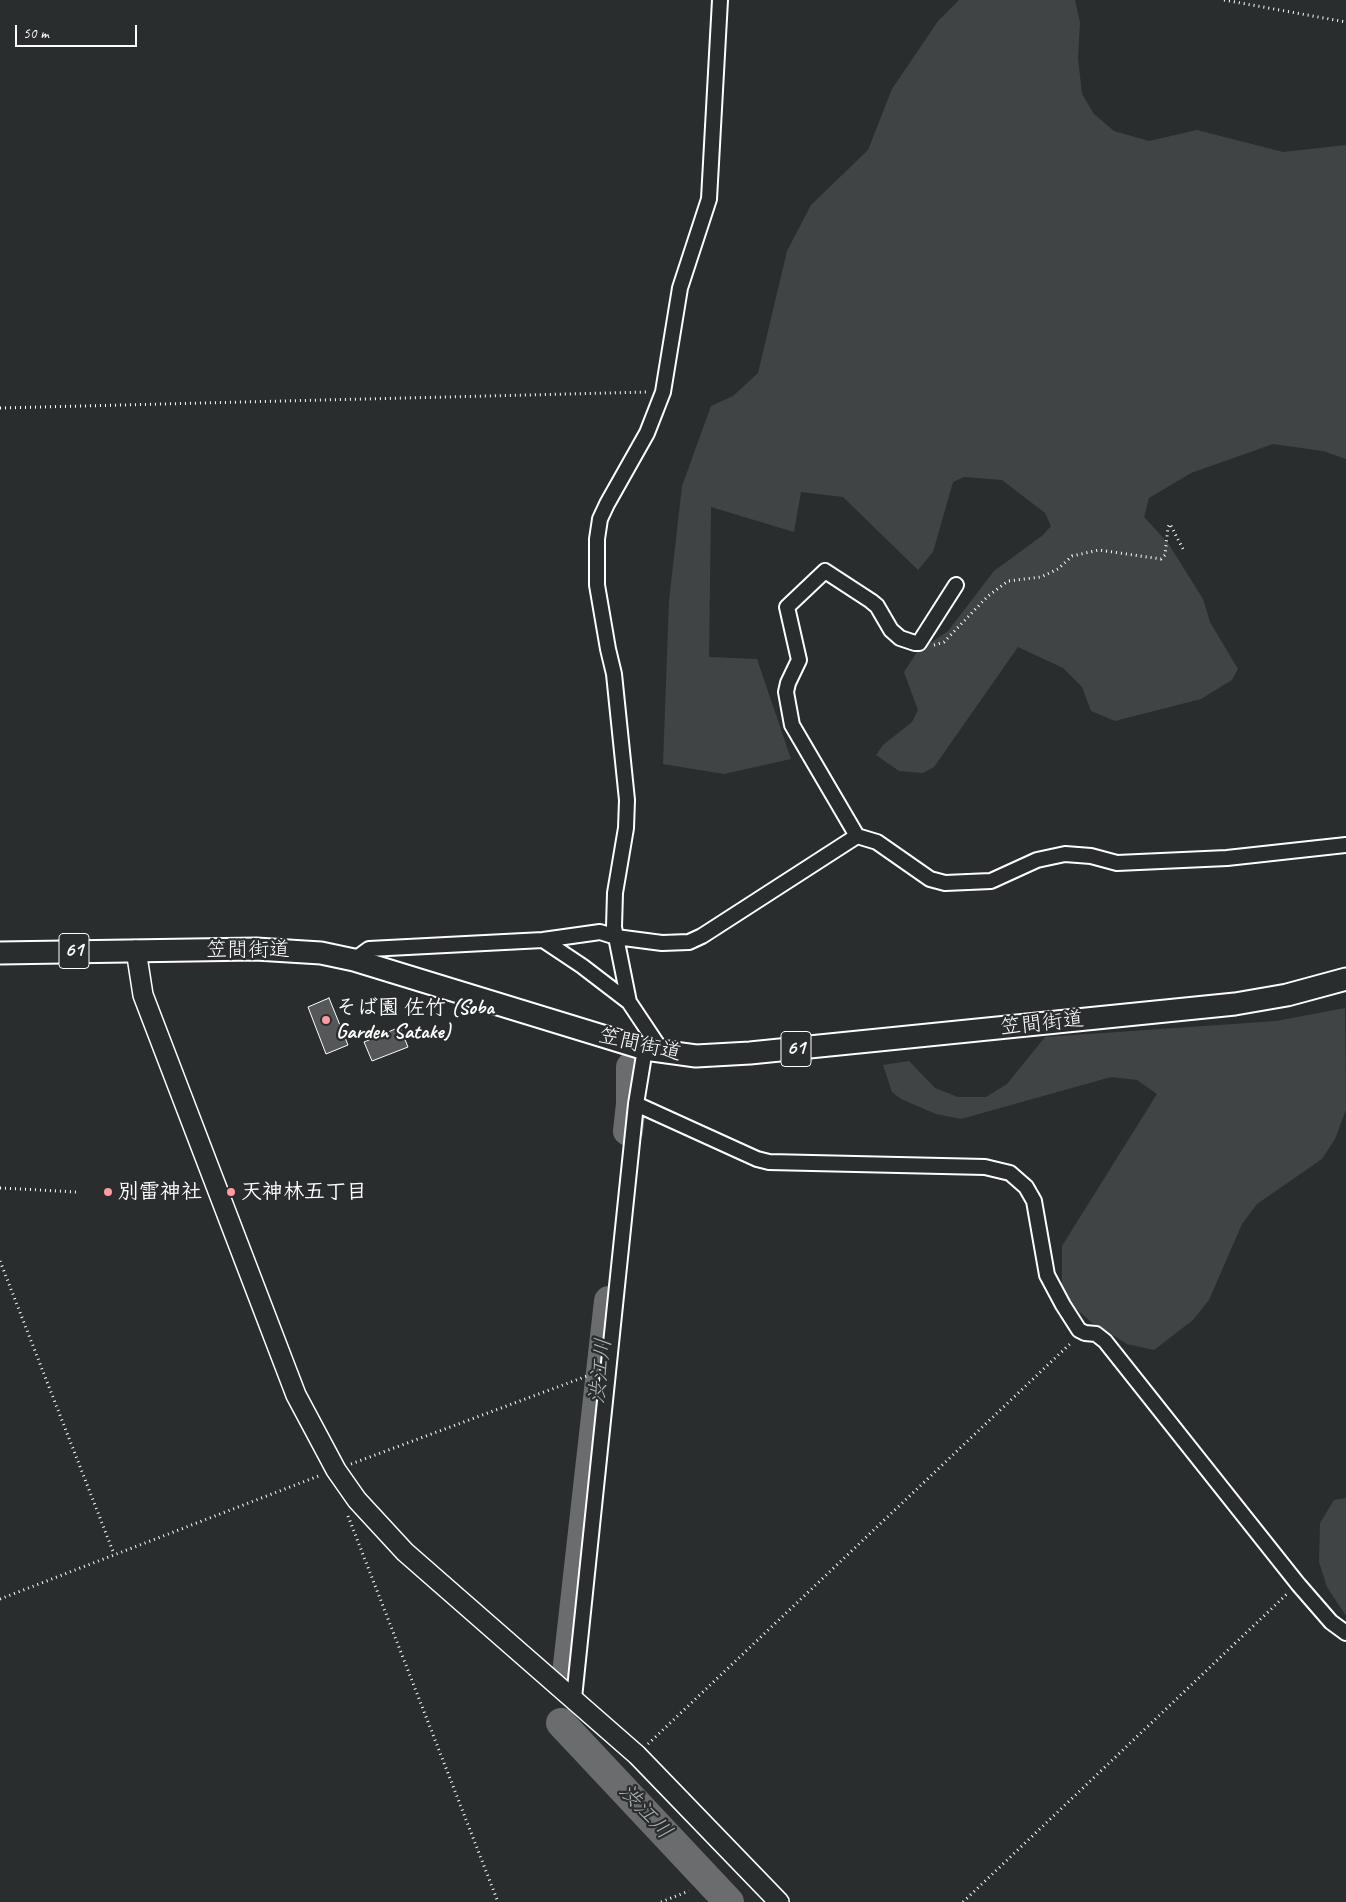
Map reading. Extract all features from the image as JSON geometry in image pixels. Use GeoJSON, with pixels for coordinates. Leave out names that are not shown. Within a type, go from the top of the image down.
{"type":"FeatureCollection","features":[{"type":"Feature","properties":{"kind":"main road","name":"笠間街道"},"geometry":{"type":"LineString","coordinates":[[0,953],[136,950],[293,950],[354,960],[654,1051],[696,1056],[750,1054],[1235,1004],[1287,996],[1346,980]]}},
{"type":"Feature","properties":{"kind":"street"},"geometry":{"type":"LineString","coordinates":[[574,1698],[636,1104],[654,1051],[629,1002],[616,937],[615,893],[626,828],[627,800],[614,674],[597,585],[597,539],[603,512],[643,442],[663,392],[680,288],[709,199],[720,0]]}},
{"type":"Feature","properties":{"kind":"street"},"geometry":{"type":"LineString","coordinates":[[956,585],[919,643],[900,638],[891,630],[877,606],[825,571],[788,607],[799,660],[788,683],[786,692],[792,725],[857,836],[877,842],[930,879],[945,883],[991,880],[1037,860],[1064,854],[1091,856],[1118,863],[1227,858],[1346,845]]}},
{"type":"Feature","properties":{"kind":"street"},"geometry":{"type":"LineString","coordinates":[[354,960],[368,949],[543,940],[600,932],[616,937],[677,944],[689,942],[702,936],[857,836]]}},
{"type":"Feature","properties":{"kind":"street"},"geometry":{"type":"LineString","coordinates":[[543,940],[582,966],[629,1002]]}},
{"type":"Feature","properties":{"kind":"street"},"geometry":{"type":"LineString","coordinates":[[136,950],[142,995],[296,1395],[336,1470],[357,1500],[412,1558],[637,1755],[780,1902]]}},
{"type":"Feature","properties":{"kind":"street"},"geometry":{"type":"LineString","coordinates":[[636,1104],[757,1159],[985,1167],[1010,1173],[1026,1187],[1034,1201],[1047,1274],[1063,1305],[1082,1332],[1096,1334],[1105,1341],[1298,1584],[1331,1622],[1346,1633]]}},
{"type":"Feature","properties":{"kind":"path"},"geometry":{"type":"LineString","coordinates":[[1224,0],[1346,22]]}},
{"type":"Feature","properties":{"kind":"path"},"geometry":{"type":"LineString","coordinates":[[0,408],[663,392]]}},
{"type":"Feature","properties":{"kind":"path"},"geometry":{"type":"LineString","coordinates":[[919,643],[936,646],[944,642],[988,596],[1008,580],[1041,577],[1058,569],[1072,556],[1099,550],[1161,559],[1165,555],[1170,524],[1174,526],[1182,549]]}},
{"type":"Feature","properties":{"kind":"path"},"geometry":{"type":"LineString","coordinates":[[0,1188],[77,1192]]}},
{"type":"Feature","properties":{"kind":"path"},"geometry":{"type":"LineString","coordinates":[[0,1261],[114,1554]]}},
{"type":"Feature","properties":{"kind":"path"},"geometry":{"type":"LineString","coordinates":[[637,1755],[1082,1332]]}},
{"type":"Feature","properties":{"kind":"path"},"geometry":{"type":"LineString","coordinates":[[0,1599],[114,1554],[587,1376]]}},
{"type":"Feature","properties":{"kind":"path"},"geometry":{"type":"LineString","coordinates":[[357,1500],[347,1513],[350,1523],[419,1704],[498,1902]]}},
{"type":"Feature","properties":{"kind":"path"},"geometry":{"type":"LineString","coordinates":[[963,1902],[1298,1584]]}},
{"type":"Feature","properties":{"kind":"path"},"geometry":{"type":"LineString","coordinates":[[661,1902],[689,1891]]}},
{"type":"Feature","properties":{"kind":"shaded area"},"geometry":{"type":"Polygon","coordinates":[[[959,0],[1075,0],[1080,22],[1078,58],[1082,94],[1094,114],[1114,131],[1149,141],[1197,130],[1283,152],[1346,145],[1346,459],[1323,451],[1273,444],[1191,473],[1149,498],[1144,517],[1168,543],[1203,599],[1210,622],[1238,669],[1232,680],[1201,699],[1115,721],[1091,711],[1082,687],[1063,668],[1018,647],[934,767],[923,773],[899,771],[876,755],[883,745],[912,722],[918,710],[904,672],[917,652],[948,631],[994,571],[1043,535],[1051,526],[1045,513],[1002,480],[964,477],[953,482],[933,552],[918,570],[843,497],[801,492],[794,532],[711,507],[709,657],[757,659],[791,759],[724,774],[663,764],[669,601],[682,486],[711,406],[733,396],[758,373],[787,251],[811,205],[868,150],[892,89],[938,21],[959,0]]]}},
{"type":"Feature","properties":{"kind":"shaded area"},"geometry":{"type":"Polygon","coordinates":[[[1345,1008],[1346,1110],[1335,1139],[1322,1159],[1257,1204],[1242,1224],[1209,1300],[1193,1320],[1154,1350],[1127,1344],[1091,1322],[1071,1304],[1062,1286],[1062,1246],[1157,1094],[1137,1080],[1111,1077],[961,1119],[936,1114],[901,1099],[892,1092],[883,1065],[909,1061],[935,1088],[958,1097],[986,1097],[1007,1084],[1045,1037],[1276,1021],[1345,1008]]]}},
{"type":"Feature","properties":{"kind":"shaded area"},"geometry":{"type":"Polygon","coordinates":[[[1346,1498],[1346,1616],[1327,1587],[1319,1562],[1320,1523],[1334,1500],[1346,1498]]]}},
{"type":"Feature","properties":{"kind":"building","name":"そば園 佐竹 (Soba Garden Satake)"},"geometry":{"type":"Polygon","coordinates":[[[329,998],[348,1045],[326,1054],[308,1007],[329,998]]]}},
{"type":"Feature","properties":{"kind":"building"},"geometry":{"type":"Polygon","coordinates":[[[400,1027],[408,1047],[372,1061],[364,1042],[400,1027]]]}},
{"type":"Feature","properties":{"kind":"waterway","name":"渋江川"},"geometry":{"type":"LineString","coordinates":[[628,1131],[631,1104],[631,1067]]}},
{"type":"Feature","properties":{"kind":"waterway","name":"渋江川"},"geometry":{"type":"LineString","coordinates":[[567,1674],[609,1301]]}},
{"type":"Feature","properties":{"kind":"waterway","name":"渋江川"},"geometry":{"type":"LineString","coordinates":[[561,1723],[729,1902]]}},
{"type":"Feature","properties":{"kind":"place","name":"そば園 佐竹 (Soba Garden Satake)"},"geometry":{"type":"Point","coordinates":[326,1020]}},
{"type":"Feature","properties":{"kind":"place","name":"別雷神社"},"geometry":{"type":"Point","coordinates":[108,1192]}},
{"type":"Feature","properties":{"kind":"place","name":"天神林五丁目"},"geometry":{"type":"Point","coordinates":[231,1192]}}]}
